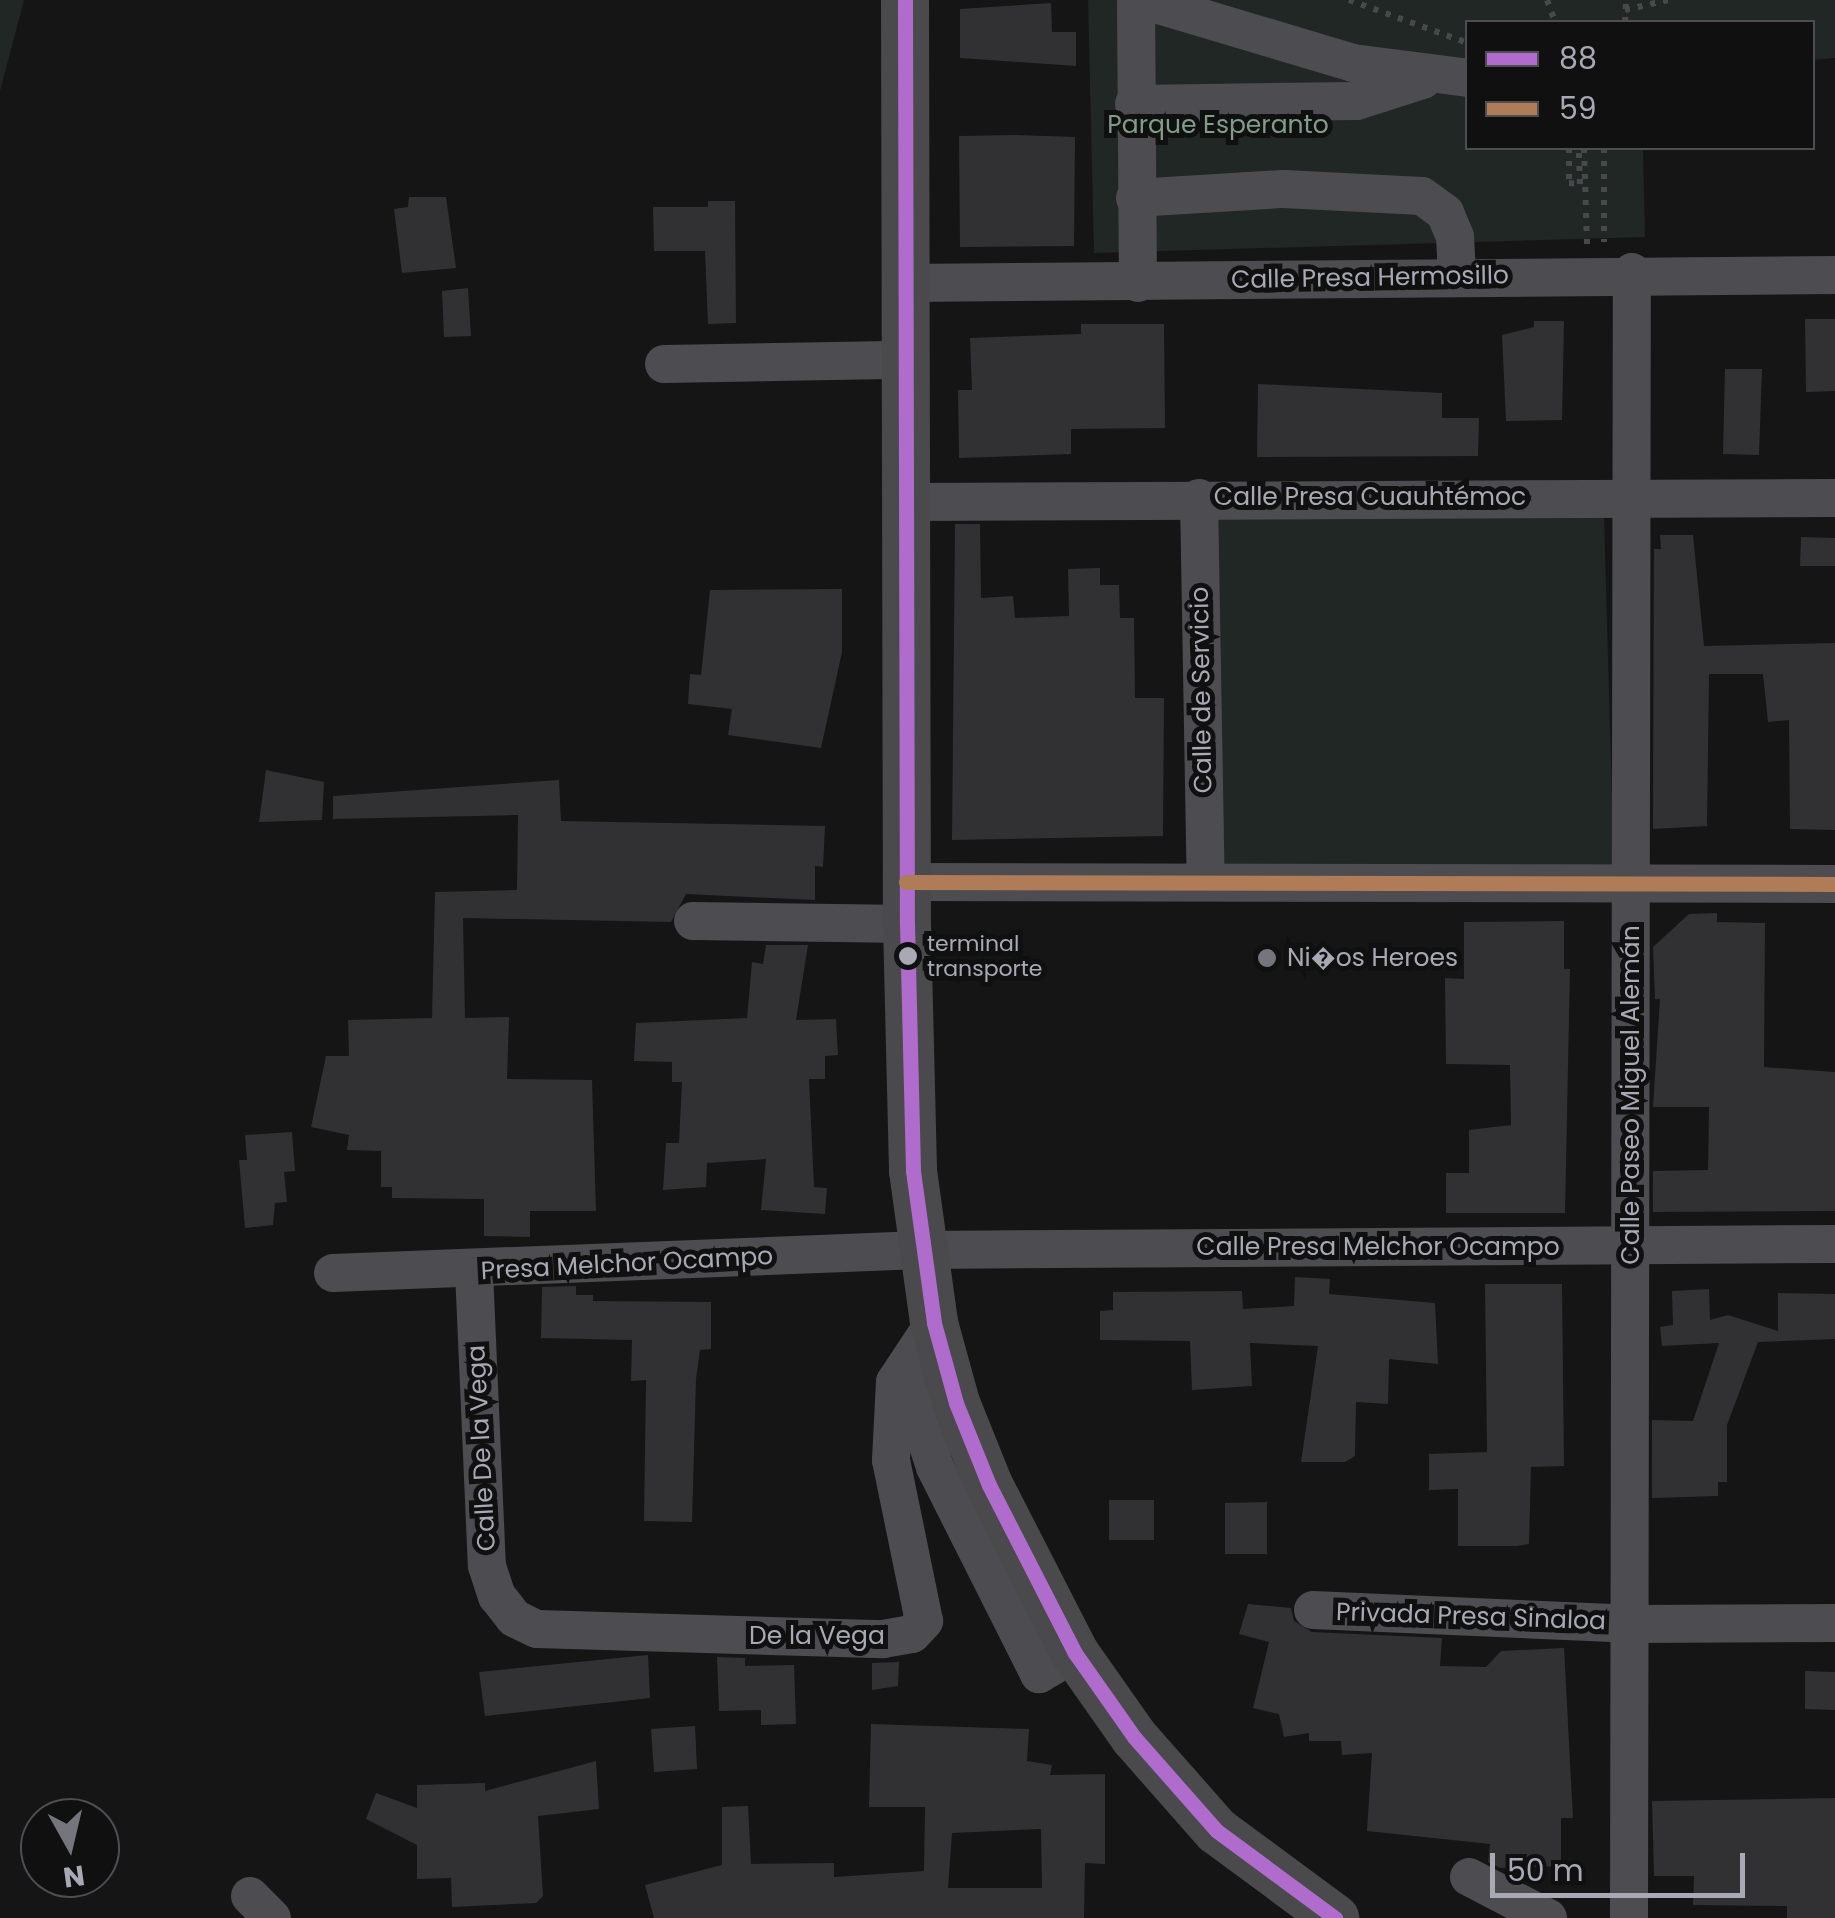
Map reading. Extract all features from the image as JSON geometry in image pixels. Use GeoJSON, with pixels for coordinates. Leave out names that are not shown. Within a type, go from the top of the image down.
{"type":"FeatureCollection","features":[{"type":"Feature","properties":{"kind":"main road"},"geometry":{"type":"LineString","coordinates":[[904,0],[907,903],[921,1250],[934,1323],[956,1403],[989,1485],[1075,1652],[1134,1737],[1218,1830],[1335,1918]]}},
{"type":"Feature","properties":{"kind":"street"},"geometry":{"type":"LineString","coordinates":[[1138,283],[1134,104],[1139,0],[1353,63],[1455,78]]}},
{"type":"Feature","properties":{"kind":"street"},"geometry":{"type":"LineString","coordinates":[[1134,104],[1357,101],[1455,78]]}},
{"type":"Feature","properties":{"kind":"street"},"geometry":{"type":"LineString","coordinates":[[1135,198],[1284,190],[1422,196],[1445,213],[1455,237],[1457,276]]}},
{"type":"Feature","properties":{"kind":"street","name":"Calle Presa Hermosillo"},"geometry":{"type":"LineString","coordinates":[[904,283],[1138,283],[1608,272],[1835,275]]}},
{"type":"Feature","properties":{"kind":"street","name":"Calle Paseo Miguel Alemán"},"geometry":{"type":"LineString","coordinates":[[1608,272],[1632,497],[1629,1918]]}},
{"type":"Feature","properties":{"kind":"street"},"geometry":{"type":"LineString","coordinates":[[664,364],[904,360]]}},
{"type":"Feature","properties":{"kind":"street","name":"Calle de Servicio"},"geometry":{"type":"LineString","coordinates":[[1199,498],[1206,882]]}},
{"type":"Feature","properties":{"kind":"street","name":"Calle Presa Cuauhtémoc"},"geometry":{"type":"LineString","coordinates":[[906,502],[1835,498]]}},
{"type":"Feature","properties":{"kind":"street"},"geometry":{"type":"LineString","coordinates":[[693,922],[1206,882],[1835,884]]}},
{"type":"Feature","properties":{"kind":"street","name":"Calle Presa Melchor Ocampo"},"geometry":{"type":"LineString","coordinates":[[921,1250],[1835,1244]]}},
{"type":"Feature","properties":{"kind":"street","name":"Presa Melchor Ocampo"},"geometry":{"type":"LineString","coordinates":[[333,1274],[921,1250]]}},
{"type":"Feature","properties":{"kind":"street","name":"Calle De la Vega"},"geometry":{"type":"LineString","coordinates":[[474,1271],[487,1566],[497,1596],[514,1618]]}},
{"type":"Feature","properties":{"kind":"street","name":"De la Vega"},"geometry":{"type":"LineString","coordinates":[[514,1618],[537,1630],[570,1633],[883,1639],[912,1634],[924,1621],[892,1460],[895,1382],[934,1323]]}},
{"type":"Feature","properties":{"kind":"street"},"geometry":{"type":"LineString","coordinates":[[903,1370],[935,1467],[1039,1674],[1075,1652]]}},
{"type":"Feature","properties":{"kind":"street","name":"Privada Presa Sinaloa"},"geometry":{"type":"LineString","coordinates":[[1313,1610],[1630,1624],[1835,1623]]}},
{"type":"Feature","properties":{"kind":"street"},"geometry":{"type":"LineString","coordinates":[[1469,1877],[1548,1918]]}},
{"type":"Feature","properties":{"kind":"path"},"geometry":{"type":"LineString","coordinates":[[1348,0],[1464,37],[1455,78]]}},
{"type":"Feature","properties":{"kind":"path"},"geometry":{"type":"LineString","coordinates":[[1624,20],[1626,0]]}},
{"type":"Feature","properties":{"kind":"path"},"geometry":{"type":"LineString","coordinates":[[1626,10],[1668,0]]}},
{"type":"Feature","properties":{"kind":"path"},"geometry":{"type":"LineString","coordinates":[[1569,150],[1569,183],[1580,184],[1582,150]]}},
{"type":"Feature","properties":{"kind":"path"},"geometry":{"type":"LineString","coordinates":[[1582,150],[1608,272]]}},
{"type":"Feature","properties":{"kind":"path"},"geometry":{"type":"LineString","coordinates":[[1604,150],[1608,272]]}},
{"type":"Feature","properties":{"kind":"green space"},"geometry":{"type":"Polygon","coordinates":[[[0,0],[24,0],[0,91],[0,0]]]}},
{"type":"Feature","properties":{"kind":"green space","name":"Parque Esperanto"},"geometry":{"type":"Polygon","coordinates":[[[1088,0],[1835,0],[1835,58],[1815,60],[1815,20],[1465,20],[1465,150],[1643,150],[1645,237],[1094,253],[1088,0]]]}},
{"type":"Feature","properties":{"kind":"green space"},"geometry":{"type":"Polygon","coordinates":[[[1212,510],[1604,515],[1614,870],[1218,870],[1212,510]]]}},
{"type":"Feature","properties":{"kind":"building"},"geometry":{"type":"Polygon","coordinates":[[[1051,3],[1052,32],[1076,32],[1076,66],[960,58],[960,9],[1051,3]]]}},
{"type":"Feature","properties":{"kind":"building"},"geometry":{"type":"Polygon","coordinates":[[[959,136],[1075,137],[1074,246],[960,247],[959,136]]]}},
{"type":"Feature","properties":{"kind":"building"},"geometry":{"type":"Polygon","coordinates":[[[409,197],[446,197],[456,268],[402,273],[394,209],[408,207],[409,197]]]}},
{"type":"Feature","properties":{"kind":"building"},"geometry":{"type":"Polygon","coordinates":[[[708,201],[735,201],[736,323],[708,324],[705,251],[654,251],[653,207],[708,207],[708,201]]]}},
{"type":"Feature","properties":{"kind":"building"},"geometry":{"type":"Polygon","coordinates":[[[468,288],[471,336],[444,337],[442,291],[468,288]]]}},
{"type":"Feature","properties":{"kind":"building"},"geometry":{"type":"Polygon","coordinates":[[[1805,319],[1835,319],[1835,391],[1806,392],[1805,319]]]}},
{"type":"Feature","properties":{"kind":"building"},"geometry":{"type":"Polygon","coordinates":[[[1534,321],[1564,321],[1562,420],[1506,421],[1502,335],[1534,327],[1534,321]]]}},
{"type":"Feature","properties":{"kind":"building"},"geometry":{"type":"Polygon","coordinates":[[[1081,324],[1164,324],[1165,428],[1071,429],[1071,454],[959,458],[958,390],[972,390],[970,338],[1081,334],[1081,324]]]}},
{"type":"Feature","properties":{"kind":"building"},"geometry":{"type":"Polygon","coordinates":[[[1725,369],[1762,369],[1759,455],[1723,454],[1725,369]]]}},
{"type":"Feature","properties":{"kind":"building"},"geometry":{"type":"Polygon","coordinates":[[[1258,384],[1442,393],[1442,418],[1479,418],[1478,456],[1257,457],[1258,384]]]}},
{"type":"Feature","properties":{"kind":"building"},"geometry":{"type":"Polygon","coordinates":[[[955,524],[980,524],[981,598],[1013,596],[1015,618],[1069,616],[1068,569],[1100,568],[1100,585],[1119,585],[1120,618],[1134,618],[1135,698],[1164,698],[1163,836],[952,840],[955,524]]]}},
{"type":"Feature","properties":{"kind":"building"},"geometry":{"type":"Polygon","coordinates":[[[1660,535],[1693,535],[1704,646],[1835,643],[1835,830],[1790,829],[1789,720],[1768,722],[1763,674],[1709,674],[1707,826],[1653,829],[1654,549],[1661,549],[1660,535]]]}},
{"type":"Feature","properties":{"kind":"building"},"geometry":{"type":"Polygon","coordinates":[[[1801,537],[1835,538],[1835,566],[1800,566],[1801,537]]]}},
{"type":"Feature","properties":{"kind":"building"},"geometry":{"type":"Polygon","coordinates":[[[842,589],[842,652],[821,748],[728,735],[732,709],[688,704],[690,674],[701,675],[710,590],[842,589]]]}},
{"type":"Feature","properties":{"kind":"building"},"geometry":{"type":"Polygon","coordinates":[[[266,770],[324,782],[322,820],[259,822],[266,770]]]}},
{"type":"Feature","properties":{"kind":"building"},"geometry":{"type":"Polygon","coordinates":[[[559,780],[561,821],[825,826],[823,867],[815,866],[815,900],[686,894],[671,922],[463,918],[465,1018],[509,1017],[507,1079],[592,1080],[596,1211],[530,1211],[530,1237],[484,1236],[484,1199],[392,1198],[392,1187],[381,1187],[381,1151],[347,1150],[349,1135],[311,1127],[326,1056],[349,1056],[348,1020],[432,1018],[435,892],[517,890],[518,815],[333,819],[333,796],[559,780]]]}},
{"type":"Feature","properties":{"kind":"building"},"geometry":{"type":"Polygon","coordinates":[[[1717,913],[1717,922],[1765,923],[1764,1067],[1835,1072],[1835,1211],[1653,1212],[1653,1171],[1708,1170],[1709,1107],[1653,1107],[1660,999],[1655,999],[1653,947],[1689,914],[1717,913]]]}},
{"type":"Feature","properties":{"kind":"building"},"geometry":{"type":"Polygon","coordinates":[[[1564,921],[1564,969],[1570,969],[1565,1213],[1446,1213],[1446,1173],[1469,1173],[1469,1130],[1511,1125],[1510,1065],[1446,1064],[1445,978],[1464,979],[1464,922],[1564,921]]]}},
{"type":"Feature","properties":{"kind":"building"},"geometry":{"type":"Polygon","coordinates":[[[766,945],[808,945],[796,1020],[836,1019],[838,1055],[825,1056],[825,1079],[809,1079],[814,1187],[827,1188],[825,1214],[761,1210],[766,1159],[707,1163],[706,1187],[663,1190],[666,1143],[679,1143],[682,1082],[672,1082],[672,1062],[634,1061],[636,1023],[747,1018],[752,962],[763,964],[766,945]]]}},
{"type":"Feature","properties":{"kind":"building"},"geometry":{"type":"Polygon","coordinates":[[[292,1132],[295,1171],[284,1172],[287,1202],[275,1203],[273,1225],[245,1228],[239,1160],[247,1160],[245,1135],[292,1132]]]}},
{"type":"Feature","properties":{"kind":"building"},"geometry":{"type":"Polygon","coordinates":[[[1295,1277],[1330,1279],[1329,1294],[1435,1303],[1438,1364],[1389,1359],[1388,1404],[1356,1402],[1355,1456],[1345,1462],[1301,1462],[1318,1346],[1250,1343],[1252,1386],[1192,1390],[1190,1341],[1100,1340],[1100,1311],[1113,1310],[1113,1292],[1242,1291],[1243,1309],[1294,1306],[1295,1277]]]}},
{"type":"Feature","properties":{"kind":"building"},"geometry":{"type":"Polygon","coordinates":[[[1485,1284],[1562,1284],[1564,1466],[1531,1467],[1529,1544],[1517,1546],[1458,1546],[1458,1489],[1429,1490],[1429,1454],[1487,1452],[1485,1284]]]}},
{"type":"Feature","properties":{"kind":"building"},"geometry":{"type":"Polygon","coordinates":[[[576,1286],[576,1295],[593,1295],[593,1301],[711,1302],[711,1349],[700,1350],[696,1379],[692,1522],[644,1521],[646,1380],[631,1381],[632,1340],[541,1338],[542,1287],[576,1286]]]}},
{"type":"Feature","properties":{"kind":"building"},"geometry":{"type":"Polygon","coordinates":[[[1709,1289],[1710,1320],[1728,1315],[1778,1331],[1778,1293],[1835,1294],[1835,1339],[1758,1342],[1727,1425],[1727,1482],[1718,1482],[1718,1496],[1652,1498],[1652,1420],[1693,1421],[1719,1343],[1662,1346],[1660,1327],[1673,1325],[1672,1291],[1709,1289]]]}},
{"type":"Feature","properties":{"kind":"building"},"geometry":{"type":"Polygon","coordinates":[[[1109,1500],[1154,1500],[1154,1540],[1109,1540],[1109,1500]]]}},
{"type":"Feature","properties":{"kind":"building"},"geometry":{"type":"Polygon","coordinates":[[[1267,1502],[1267,1554],[1225,1554],[1225,1503],[1267,1502]]]}},
{"type":"Feature","properties":{"kind":"building"},"geometry":{"type":"Polygon","coordinates":[[[1248,1604],[1291,1608],[1294,1621],[1312,1632],[1442,1638],[1440,1666],[1486,1667],[1501,1651],[1564,1648],[1573,1818],[1561,1818],[1561,1866],[1500,1868],[1488,1862],[1490,1844],[1367,1831],[1372,1753],[1342,1755],[1341,1741],[1309,1741],[1309,1733],[1284,1737],[1279,1714],[1253,1708],[1269,1642],[1239,1634],[1248,1604]]]}},
{"type":"Feature","properties":{"kind":"building"},"geometry":{"type":"Polygon","coordinates":[[[648,1655],[650,1698],[485,1716],[479,1672],[648,1655]]]}},
{"type":"Feature","properties":{"kind":"building"},"geometry":{"type":"Polygon","coordinates":[[[717,1657],[745,1658],[745,1666],[794,1665],[796,1724],[761,1725],[761,1710],[719,1711],[717,1657]]]}},
{"type":"Feature","properties":{"kind":"building"},"geometry":{"type":"Polygon","coordinates":[[[899,1662],[898,1686],[872,1690],[872,1663],[899,1662]]]}},
{"type":"Feature","properties":{"kind":"building"},"geometry":{"type":"Polygon","coordinates":[[[1805,1671],[1835,1672],[1835,1710],[1805,1709],[1805,1671]]]}},
{"type":"Feature","properties":{"kind":"building"},"geometry":{"type":"Polygon","coordinates":[[[871,1724],[1029,1729],[1027,1761],[1052,1765],[1050,1775],[1105,1774],[1105,1864],[1085,1863],[1084,1918],[654,1918],[645,1885],[722,1865],[722,1807],[748,1806],[751,1864],[834,1863],[834,1877],[924,1871],[925,1807],[869,1807],[871,1724]],[[1041,1829],[952,1833],[948,1888],[1042,1888],[1041,1829]]]}},
{"type":"Feature","properties":{"kind":"building"},"geometry":{"type":"Polygon","coordinates":[[[695,1726],[697,1769],[654,1772],[651,1729],[695,1726]]]}},
{"type":"Feature","properties":{"kind":"building"},"geometry":{"type":"Polygon","coordinates":[[[596,1761],[599,1809],[538,1816],[543,1896],[536,1903],[452,1907],[451,1878],[417,1879],[417,1845],[366,1819],[376,1793],[417,1808],[417,1785],[485,1783],[485,1791],[596,1761]]]}},
{"type":"Feature","properties":{"kind":"building"},"geometry":{"type":"Polygon","coordinates":[[[1835,1798],[1835,1918],[1787,1918],[1787,1906],[1693,1905],[1694,1876],[1654,1876],[1652,1801],[1835,1798]]]}},
{"type":"Feature","properties":{"kind":"transit line","name":"88"},"geometry":{"type":"LineString","coordinates":[[905,0],[907,924],[913,1171],[934,1323],[956,1403],[989,1485],[1075,1653],[1134,1737],[1217,1831],[1335,1918]]}},
{"type":"Feature","properties":{"kind":"transit line","name":"59"},"geometry":{"type":"LineString","coordinates":[[906,882],[1835,884]]}},
{"type":"Feature","properties":{"kind":"place","name":"terminal transporte"},"geometry":{"type":"Point","coordinates":[908,956]}},
{"type":"Feature","properties":{"kind":"place","name":"Ni�os Heroes"},"geometry":{"type":"Point","coordinates":[1267,958]}}]}
